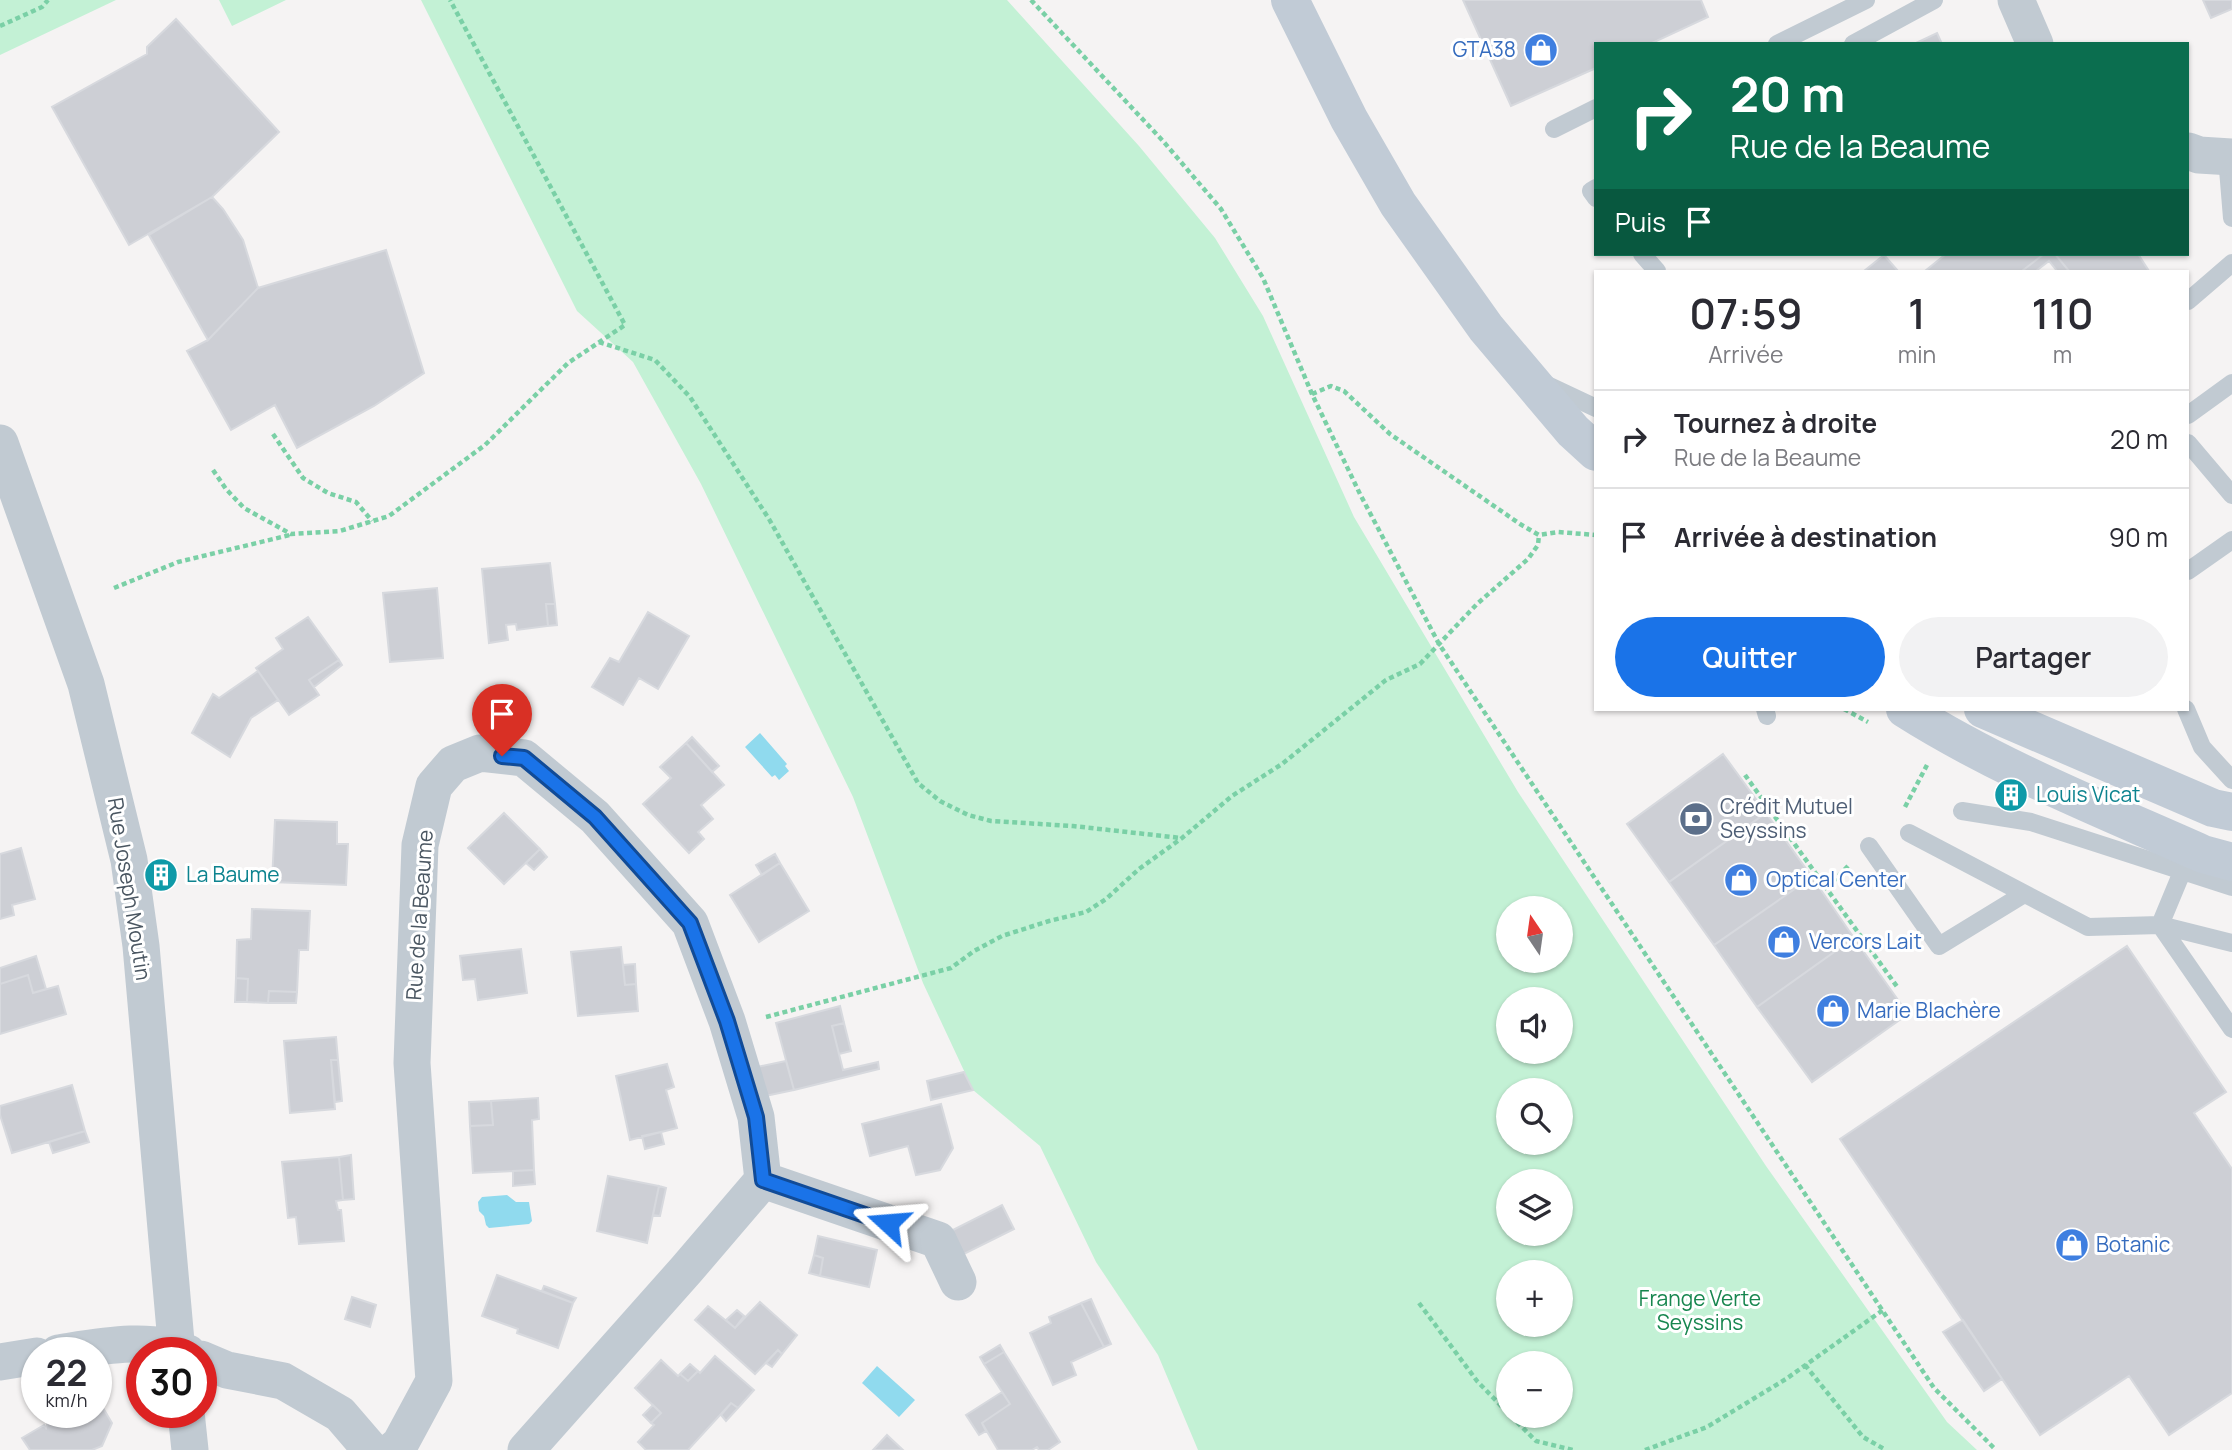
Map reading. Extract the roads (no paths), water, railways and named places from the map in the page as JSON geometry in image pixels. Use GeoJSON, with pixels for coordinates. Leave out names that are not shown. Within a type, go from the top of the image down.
{"type":"FeatureCollection","features":[{"type":"Feature","properties":{"kind":"main road"},"geometry":{"type":"LineString","coordinates":[[1290,0],[1349,119],[1398,204],[1478,318],[1522,373],[1588,430]]}},
{"type":"Feature","properties":{"kind":"main road"},"geometry":{"type":"LineString","coordinates":[[1908,711],[2001,763],[2203,854],[2232,862]]}},
{"type":"Feature","properties":{"kind":"main road"},"geometry":{"type":"LineString","coordinates":[[1988,711],[2202,803],[2232,812]]}},
{"type":"Feature","properties":{"kind":"street"},"geometry":{"type":"LineString","coordinates":[[2016,0],[2034,42]]}},
{"type":"Feature","properties":{"kind":"street"},"geometry":{"type":"LineString","coordinates":[[2189,151],[2199,155],[2229,157]]}},
{"type":"Feature","properties":{"kind":"street","name":"Rue Joseph Moutin"},"geometry":{"type":"LineString","coordinates":[[0,443],[86,684],[129,860],[184,1337]]}},
{"type":"Feature","properties":{"kind":"street","name":"Rue de la Beaume"},"geometry":{"type":"LineString","coordinates":[[393,1450],[401,1444],[434,1381],[412,1063],[421,845],[434,786],[453,764],[480,753],[524,758],[595,817],[690,923],[727,1021],[756,1117],[763,1180]]}},
{"type":"Feature","properties":{"kind":"street"},"geometry":{"type":"LineString","coordinates":[[526,1450],[763,1180],[938,1240],[958,1282]]}},
{"type":"Feature","properties":{"kind":"street"},"geometry":{"type":"LineString","coordinates":[[0,1362],[21,1359]]}},
{"type":"Feature","properties":{"kind":"street"},"geometry":{"type":"LineString","coordinates":[[217,1366],[283,1381],[340,1414],[370,1450]]}},
{"type":"Feature","properties":{"kind":"street"},"geometry":{"type":"LineString","coordinates":[[188,1428],[190,1450]]}},
{"type":"Feature","properties":{"kind":"lane"},"geometry":{"type":"LineString","coordinates":[[1781,42],[1866,0]]}},
{"type":"Feature","properties":{"kind":"lane"},"geometry":{"type":"LineString","coordinates":[[1857,42],[1934,0]]}},
{"type":"Feature","properties":{"kind":"lane"},"geometry":{"type":"LineString","coordinates":[[1554,129],[1594,109]]}},
{"type":"Feature","properties":{"kind":"lane"},"geometry":{"type":"LineString","coordinates":[[2229,157],[2232,218]]}},
{"type":"Feature","properties":{"kind":"lane"},"geometry":{"type":"LineString","coordinates":[[1644,256],[1656,270]]}},
{"type":"Feature","properties":{"kind":"lane"},"geometry":{"type":"LineString","coordinates":[[2189,300],[2232,263]]}},
{"type":"Feature","properties":{"kind":"lane"},"geometry":{"type":"LineString","coordinates":[[2189,414],[2232,383]]}},
{"type":"Feature","properties":{"kind":"lane"},"geometry":{"type":"LineString","coordinates":[[1588,430],[1594,462]]}},
{"type":"Feature","properties":{"kind":"lane"},"geometry":{"type":"LineString","coordinates":[[2189,444],[2232,495]]}},
{"type":"Feature","properties":{"kind":"lane"},"geometry":{"type":"LineString","coordinates":[[2189,570],[2232,541]]}},
{"type":"Feature","properties":{"kind":"lane"},"geometry":{"type":"LineString","coordinates":[[2187,711],[2202,747],[2232,780]]}},
{"type":"Feature","properties":{"kind":"lane"},"geometry":{"type":"LineString","coordinates":[[1962,811],[2031,822],[2232,887]]}},
{"type":"Feature","properties":{"kind":"lane"},"geometry":{"type":"LineString","coordinates":[[1909,833],[2088,927],[2160,925],[2232,943]]}},
{"type":"Feature","properties":{"kind":"lane"},"geometry":{"type":"LineString","coordinates":[[1869,846],[1939,946],[2024,894]]}},
{"type":"Feature","properties":{"kind":"lane"},"geometry":{"type":"LineString","coordinates":[[2160,925],[2182,872]]}},
{"type":"Feature","properties":{"kind":"lane"},"geometry":{"type":"LineString","coordinates":[[2160,925],[2232,1029]]}},
{"type":"Feature","properties":{"kind":"water"},"geometry":{"type":"Polygon","coordinates":[[[760,733],[787,764],[785,766],[789,771],[779,780],[775,775],[772,777],[745,747],[760,733]]]}},
{"type":"Feature","properties":{"kind":"water"},"geometry":{"type":"Polygon","coordinates":[[[507,1195],[516,1202],[529,1202],[532,1221],[529,1224],[489,1228],[479,1211],[478,1202],[482,1197],[507,1195]]]}},
{"type":"Feature","properties":{"kind":"water"},"geometry":{"type":"Polygon","coordinates":[[[877,1366],[915,1400],[899,1417],[862,1383],[877,1366]]]}},
{"type":"Feature","properties":{"kind":"place","name":"GTA38"},"geometry":{"type":"Point","coordinates":[1541,50]}},
{"type":"Feature","properties":{"kind":"place","name":"Louis Vicat"},"geometry":{"type":"Point","coordinates":[2011,795]}},
{"type":"Feature","properties":{"kind":"place","name":"Crédit Mutuel Seyssins"},"geometry":{"type":"Point","coordinates":[1696,819]}},
{"type":"Feature","properties":{"kind":"place","name":"La Baume"},"geometry":{"type":"Point","coordinates":[161,875]}},
{"type":"Feature","properties":{"kind":"place","name":"Optical Center"},"geometry":{"type":"Point","coordinates":[1741,880]}},
{"type":"Feature","properties":{"kind":"place","name":"Vercors Lait"},"geometry":{"type":"Point","coordinates":[1784,942]}},
{"type":"Feature","properties":{"kind":"place","name":"Marie Blachère"},"geometry":{"type":"Point","coordinates":[1833,1011]}},
{"type":"Feature","properties":{"kind":"place","name":"Botanic"},"geometry":{"type":"Point","coordinates":[2072,1245]}},
{"type":"Feature","properties":{"kind":"park label","name":"Frange Verte Seyssins"},"geometry":{"type":"Point","coordinates":[1700,1311]}}]}
